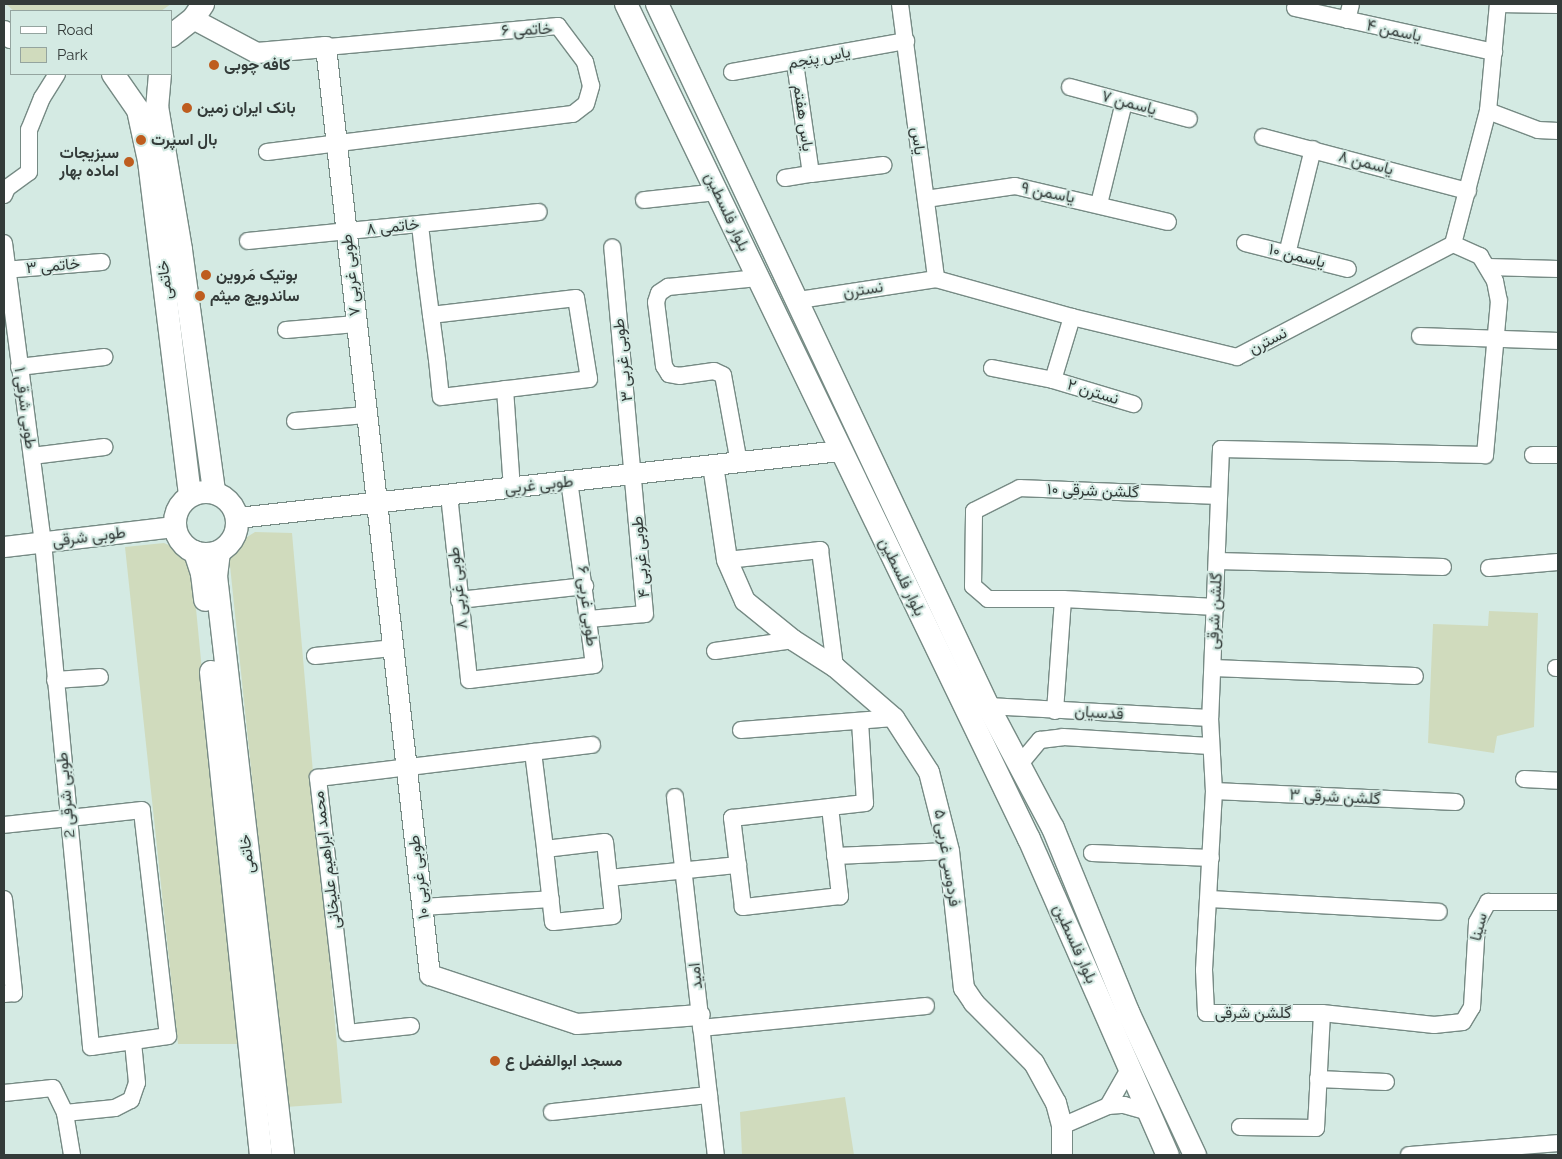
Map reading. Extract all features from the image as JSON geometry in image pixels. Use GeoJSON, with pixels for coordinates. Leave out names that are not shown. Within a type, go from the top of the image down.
{"type":"FeatureCollection","features":[{"type":"Feature","properties":{"kind":"main road","name":"بلوار فلسطین"},"geometry":{"type":"LineString","coordinates":[[626,4],[718,192],[840,451],[1029,839],[1168,1155]]}},
{"type":"Feature","properties":{"kind":"main road","name":"بلوار فلسطین"},"geometry":{"type":"LineString","coordinates":[[657,4],[800,300],[988,706],[1053,828],[1128,1012],[1195,1155]]}},
{"type":"Feature","properties":{"kind":"main road"},"geometry":{"type":"LineString","coordinates":[[172,35],[198,11]]}},
{"type":"Feature","properties":{"kind":"main road","name":"خاتمی"},"geometry":{"type":"LineString","coordinates":[[114,75],[138,110],[149,161],[190,495]]}},
{"type":"Feature","properties":{"kind":"main road","name":"خاتمی"},"geometry":{"type":"LineString","coordinates":[[160,75],[157,106],[181,250],[214,492]]}},
{"type":"Feature","properties":{"kind":"main road"},"geometry":{"type":"LineString","coordinates":[[214,492],[230,502],[238,518],[234,538],[219,552],[195,552],[182,543],[175,527],[178,509],[190,495],[214,492]]}},
{"type":"Feature","properties":{"kind":"main road","name":"خاتمی"},"geometry":{"type":"LineString","coordinates":[[195,552],[202,574],[261,1155]]}},
{"type":"Feature","properties":{"kind":"main road","name":"خاتمی"},"geometry":{"type":"LineString","coordinates":[[219,552],[216,576],[283,1155]]}},
{"type":"Feature","properties":{"kind":"main road"},"geometry":{"type":"LineString","coordinates":[[1029,839],[1053,828]]}},
{"type":"Feature","properties":{"kind":"street","name":"یاس"},"geometry":{"type":"LineString","coordinates":[[900,4],[936,279]]}},
{"type":"Feature","properties":{"kind":"street"},"geometry":{"type":"LineString","coordinates":[[1347,20],[1351,4]]}},
{"type":"Feature","properties":{"kind":"street"},"geometry":{"type":"LineString","coordinates":[[1558,5],[1498,4],[1488,111],[1453,244],[1480,256],[1488,267],[1558,269]]}},
{"type":"Feature","properties":{"kind":"street","name":"یاسمن ۴"},"geometry":{"type":"LineString","coordinates":[[1295,8],[1494,52]]}},
{"type":"Feature","properties":{"kind":"street","name":"خاتمی ۶"},"geometry":{"type":"LineString","coordinates":[[198,11],[257,54],[558,26],[585,62],[591,86],[586,104],[573,114],[336,144]]}},
{"type":"Feature","properties":{"kind":"street","name":"یاس پنجم"},"geometry":{"type":"LineString","coordinates":[[732,72],[795,63],[906,41]]}},
{"type":"Feature","properties":{"kind":"street","name":"طوبی غربی ۷"},"geometry":{"type":"LineString","coordinates":[[326,47],[375,503]]}},
{"type":"Feature","properties":{"kind":"street","name":"یاس هفتم"},"geometry":{"type":"LineString","coordinates":[[795,63],[810,174]]}},
{"type":"Feature","properties":{"kind":"street"},"geometry":{"type":"LineString","coordinates":[[4,195],[7,188],[29,172],[29,130],[42,98],[55,75]]}},
{"type":"Feature","properties":{"kind":"street","name":"یاسمن ۷"},"geometry":{"type":"LineString","coordinates":[[1070,86],[1189,119]]}},
{"type":"Feature","properties":{"kind":"street"},"geometry":{"type":"LineString","coordinates":[[1099,204],[1124,102]]}},
{"type":"Feature","properties":{"kind":"street"},"geometry":{"type":"LineString","coordinates":[[1488,111],[1538,130],[1558,131]]}},
{"type":"Feature","properties":{"kind":"street","name":"یاسمن ۸"},"geometry":{"type":"LineString","coordinates":[[1263,137],[1468,191]]}},
{"type":"Feature","properties":{"kind":"street"},"geometry":{"type":"LineString","coordinates":[[267,152],[336,144]]}},
{"type":"Feature","properties":{"kind":"street"},"geometry":{"type":"LineString","coordinates":[[1287,254],[1313,149]]}},
{"type":"Feature","properties":{"kind":"street","name":"یاس هفتم"},"geometry":{"type":"LineString","coordinates":[[785,178],[883,165]]}},
{"type":"Feature","properties":{"kind":"street","name":"یاسمن ۹"},"geometry":{"type":"LineString","coordinates":[[926,199],[1015,186],[1099,204],[1168,222]]}},
{"type":"Feature","properties":{"kind":"street"},"geometry":{"type":"LineString","coordinates":[[644,200],[718,192]]}},
{"type":"Feature","properties":{"kind":"street","name":"خاتمی ۸"},"geometry":{"type":"LineString","coordinates":[[248,241],[538,212]]}},
{"type":"Feature","properties":{"kind":"street"},"geometry":{"type":"LineString","coordinates":[[420,225],[431,315],[441,396],[589,379],[576,298],[431,315]]}},
{"type":"Feature","properties":{"kind":"street","name":"طوبی شرقی ۱"},"geometry":{"type":"LineString","coordinates":[[4,243],[6,270],[43,542]]}},
{"type":"Feature","properties":{"kind":"street","name":"یاسمن ۱۰"},"geometry":{"type":"LineString","coordinates":[[1245,243],[1348,269]]}},
{"type":"Feature","properties":{"kind":"street","name":"نسترن"},"geometry":{"type":"LineString","coordinates":[[800,300],[936,279],[1072,317],[1237,357],[1453,244]]}},
{"type":"Feature","properties":{"kind":"street","name":"طوبی غربی ۳"},"geometry":{"type":"LineString","coordinates":[[612,247],[634,474]]}},
{"type":"Feature","properties":{"kind":"street","name":"خاتمی ۳"},"geometry":{"type":"LineString","coordinates":[[6,270],[102,262]]}},
{"type":"Feature","properties":{"kind":"street","name":"گلشن شرقی"},"geometry":{"type":"LineString","coordinates":[[1464,1022],[1434,1025],[1322,1013],[1206,1013],[1204,970],[1214,791],[1210,746],[1210,718],[1216,607],[1217,496],[1221,449],[1485,455],[1499,301],[1488,267]]}},
{"type":"Feature","properties":{"kind":"street"},"geometry":{"type":"LineString","coordinates":[[738,462],[723,375],[714,371],[680,376],[669,374],[664,366],[656,302],[659,293],[668,287],[758,278]]}},
{"type":"Feature","properties":{"kind":"street","name":"نسترن ۲"},"geometry":{"type":"LineString","coordinates":[[1053,380],[1072,317]]}},
{"type":"Feature","properties":{"kind":"street"},"geometry":{"type":"LineString","coordinates":[[286,330],[356,324]]}},
{"type":"Feature","properties":{"kind":"street"},"geometry":{"type":"LineString","coordinates":[[1420,336],[1558,341]]}},
{"type":"Feature","properties":{"kind":"street"},"geometry":{"type":"LineString","coordinates":[[19,366],[104,357]]}},
{"type":"Feature","properties":{"kind":"street","name":"نسترن ۲"},"geometry":{"type":"LineString","coordinates":[[992,368],[1053,380],[1133,404]]}},
{"type":"Feature","properties":{"kind":"street"},"geometry":{"type":"LineString","coordinates":[[505,389],[512,488]]}},
{"type":"Feature","properties":{"kind":"street"},"geometry":{"type":"LineString","coordinates":[[295,421],[366,415]]}},
{"type":"Feature","properties":{"kind":"street"},"geometry":{"type":"LineString","coordinates":[[32,456],[104,447]]}},
{"type":"Feature","properties":{"kind":"street","name":"طوبی غربی"},"geometry":{"type":"LineString","coordinates":[[238,518],[840,451]]}},
{"type":"Feature","properties":{"kind":"street"},"geometry":{"type":"LineString","coordinates":[[1533,455],[1558,455]]}},
{"type":"Feature","properties":{"kind":"street","name":"فردوسی غربی ۵"},"geometry":{"type":"LineString","coordinates":[[713,465],[727,560],[745,601],[793,640],[835,667],[894,718],[929,772],[949,851],[964,988],[974,1003],[1034,1063],[1056,1103],[1062,1126],[1062,1155]]}},
{"type":"Feature","properties":{"kind":"street","name":"طوبی غربی ۴"},"geometry":{"type":"LineString","coordinates":[[589,619],[645,614],[634,474]]}},
{"type":"Feature","properties":{"kind":"street","name":"طوبی غربی ۶"},"geometry":{"type":"LineString","coordinates":[[469,680],[594,664],[585,586],[569,481]]}},
{"type":"Feature","properties":{"kind":"street","name":"گلشن شرقی ۱۰"},"geometry":{"type":"LineString","coordinates":[[1063,599],[988,599],[973,586],[974,511],[1020,488],[1217,496]]}},
{"type":"Feature","properties":{"kind":"street","name":"طوبی غربی ۸"},"geometry":{"type":"LineString","coordinates":[[449,495],[469,680]]}},
{"type":"Feature","properties":{"kind":"street","name":"طوبی غربی ۱۰"},"geometry":{"type":"LineString","coordinates":[[375,503],[430,976],[577,1024],[700,1021]]}},
{"type":"Feature","properties":{"kind":"street","name":"طوبی شرقی"},"geometry":{"type":"LineString","coordinates":[[4,547],[175,527]]}},
{"type":"Feature","properties":{"kind":"street","name":"طوبی شرقی 2"},"geometry":{"type":"LineString","coordinates":[[43,542],[91,1047],[133,1042]]}},
{"type":"Feature","properties":{"kind":"street"},"geometry":{"type":"LineString","coordinates":[[727,560],[820,550],[835,667]]}},
{"type":"Feature","properties":{"kind":"street"},"geometry":{"type":"LineString","coordinates":[[1217,561],[1442,567]]}},
{"type":"Feature","properties":{"kind":"street"},"geometry":{"type":"LineString","coordinates":[[1489,568],[1558,562]]}},
{"type":"Feature","properties":{"kind":"street"},"geometry":{"type":"LineString","coordinates":[[460,600],[585,586]]}},
{"type":"Feature","properties":{"kind":"street"},"geometry":{"type":"LineString","coordinates":[[1055,711],[1063,599],[1216,607]]}},
{"type":"Feature","properties":{"kind":"street"},"geometry":{"type":"LineString","coordinates":[[715,650],[793,640]]}},
{"type":"Feature","properties":{"kind":"street"},"geometry":{"type":"LineString","coordinates":[[315,656],[392,648]]}},
{"type":"Feature","properties":{"kind":"street"},"geometry":{"type":"LineString","coordinates":[[1212,668],[1415,676]]}},
{"type":"Feature","properties":{"kind":"street"},"geometry":{"type":"LineString","coordinates":[[56,680],[100,677]]}},
{"type":"Feature","properties":{"kind":"street","name":"قدسیان"},"geometry":{"type":"LineString","coordinates":[[988,706],[1210,718]]}},
{"type":"Feature","properties":{"kind":"street"},"geometry":{"type":"LineString","coordinates":[[741,730],[894,718]]}},
{"type":"Feature","properties":{"kind":"street"},"geometry":{"type":"LineString","coordinates":[[830,807],[840,896],[743,907],[732,818],[865,803],[860,721]]}},
{"type":"Feature","properties":{"kind":"street","name":"قدسیان"},"geometry":{"type":"LineString","coordinates":[[1019,765],[1040,740],[1063,737],[1210,746]]}},
{"type":"Feature","properties":{"kind":"street","name":"محمد ابراهیم علیخانی"},"geometry":{"type":"LineString","coordinates":[[411,1026],[347,1033],[318,778],[592,745]]}},
{"type":"Feature","properties":{"kind":"street"},"geometry":{"type":"LineString","coordinates":[[533,752],[553,922],[614,916],[605,842],[545,849]]}},
{"type":"Feature","properties":{"kind":"street"},"geometry":{"type":"LineString","coordinates":[[1524,779],[1558,781]]}},
{"type":"Feature","properties":{"kind":"street","name":"گلشن شرقی ۳"},"geometry":{"type":"LineString","coordinates":[[1214,791],[1456,802]]}},
{"type":"Feature","properties":{"kind":"street","name":"امید"},"geometry":{"type":"LineString","coordinates":[[674,797],[685,870],[716,1155]]}},
{"type":"Feature","properties":{"kind":"street"},"geometry":{"type":"LineString","coordinates":[[4,825],[142,810],[168,1036],[133,1042],[137,1083],[131,1100],[115,1108],[65,1112]]}},
{"type":"Feature","properties":{"kind":"street"},"geometry":{"type":"LineString","coordinates":[[836,856],[949,851]]}},
{"type":"Feature","properties":{"kind":"street"},"geometry":{"type":"LineString","coordinates":[[1092,853],[1211,858]]}},
{"type":"Feature","properties":{"kind":"street"},"geometry":{"type":"LineString","coordinates":[[609,878],[738,865]]}},
{"type":"Feature","properties":{"kind":"street"},"geometry":{"type":"LineString","coordinates":[[422,907],[551,899]]}},
{"type":"Feature","properties":{"kind":"street"},"geometry":{"type":"LineString","coordinates":[[1209,899],[1439,912]]}},
{"type":"Feature","properties":{"kind":"street"},"geometry":{"type":"LineString","coordinates":[[4,900],[14,994],[4,994]]}},
{"type":"Feature","properties":{"kind":"street","name":"سینا"},"geometry":{"type":"LineString","coordinates":[[1464,1022],[1472,1007],[1474,940],[1484,907],[1488,902],[1502,900],[1558,902]]}},
{"type":"Feature","properties":{"kind":"street"},"geometry":{"type":"LineString","coordinates":[[700,1021],[926,1006]]}},
{"type":"Feature","properties":{"kind":"street"},"geometry":{"type":"LineString","coordinates":[[1240,1127],[1316,1128],[1322,1013]]}},
{"type":"Feature","properties":{"kind":"street"},"geometry":{"type":"LineString","coordinates":[[1108,1106],[1129,1068]]}},
{"type":"Feature","properties":{"kind":"street"},"geometry":{"type":"LineString","coordinates":[[1318,1079],[1386,1082]]}},
{"type":"Feature","properties":{"kind":"street"},"geometry":{"type":"LineString","coordinates":[[4,1093],[53,1088],[65,1112],[72,1155]]}},
{"type":"Feature","properties":{"kind":"street"},"geometry":{"type":"LineString","coordinates":[[552,1112],[709,1095]]}},
{"type":"Feature","properties":{"kind":"street"},"geometry":{"type":"LineString","coordinates":[[1062,1126],[1108,1106],[1124,1105],[1149,1112]]}},
{"type":"Feature","properties":{"kind":"street"},"geometry":{"type":"LineString","coordinates":[[1409,1155],[1558,1143]]}},
{"type":"Feature","properties":{"kind":"green space"},"geometry":{"type":"Polygon","coordinates":[[[6,4],[171,4],[162,10],[13,10],[6,4]]]}},
{"type":"Feature","properties":{"kind":"green space"},"geometry":{"type":"Polygon","coordinates":[[[255,532],[292,533],[342,1103],[286,1107],[229,556],[236,544],[255,532]]]}},
{"type":"Feature","properties":{"kind":"green space"},"geometry":{"type":"Polygon","coordinates":[[[164,543],[178,549],[192,567],[238,1044],[178,1044],[125,547],[164,543]]]}},
{"type":"Feature","properties":{"kind":"green space"},"geometry":{"type":"Polygon","coordinates":[[[1489,611],[1538,613],[1534,727],[1497,736],[1494,753],[1428,743],[1433,624],[1488,626],[1489,611]]]}},
{"type":"Feature","properties":{"kind":"green space"},"geometry":{"type":"Polygon","coordinates":[[[845,1097],[854,1155],[742,1155],[740,1112],[845,1097]]]}},
{"type":"Feature","properties":{"kind":"place","name":"کافه چوبی"},"geometry":{"type":"Point","coordinates":[214,65]}},
{"type":"Feature","properties":{"kind":"place","name":"بانک ایران زمین"},"geometry":{"type":"Point","coordinates":[187,108]}},
{"type":"Feature","properties":{"kind":"place","name":"بال اسپرت"},"geometry":{"type":"Point","coordinates":[141,140]}},
{"type":"Feature","properties":{"kind":"place","name":"سبزیجات اماده بهار"},"geometry":{"type":"Point","coordinates":[129,162]}},
{"type":"Feature","properties":{"kind":"place","name":"بوتیک مَروین"},"geometry":{"type":"Point","coordinates":[206,275]}},
{"type":"Feature","properties":{"kind":"place","name":"ساندویچ میثم"},"geometry":{"type":"Point","coordinates":[200,296]}},
{"type":"Feature","properties":{"kind":"place","name":"مسجد ابوالفضل ع"},"geometry":{"type":"Point","coordinates":[495,1061]}}]}
